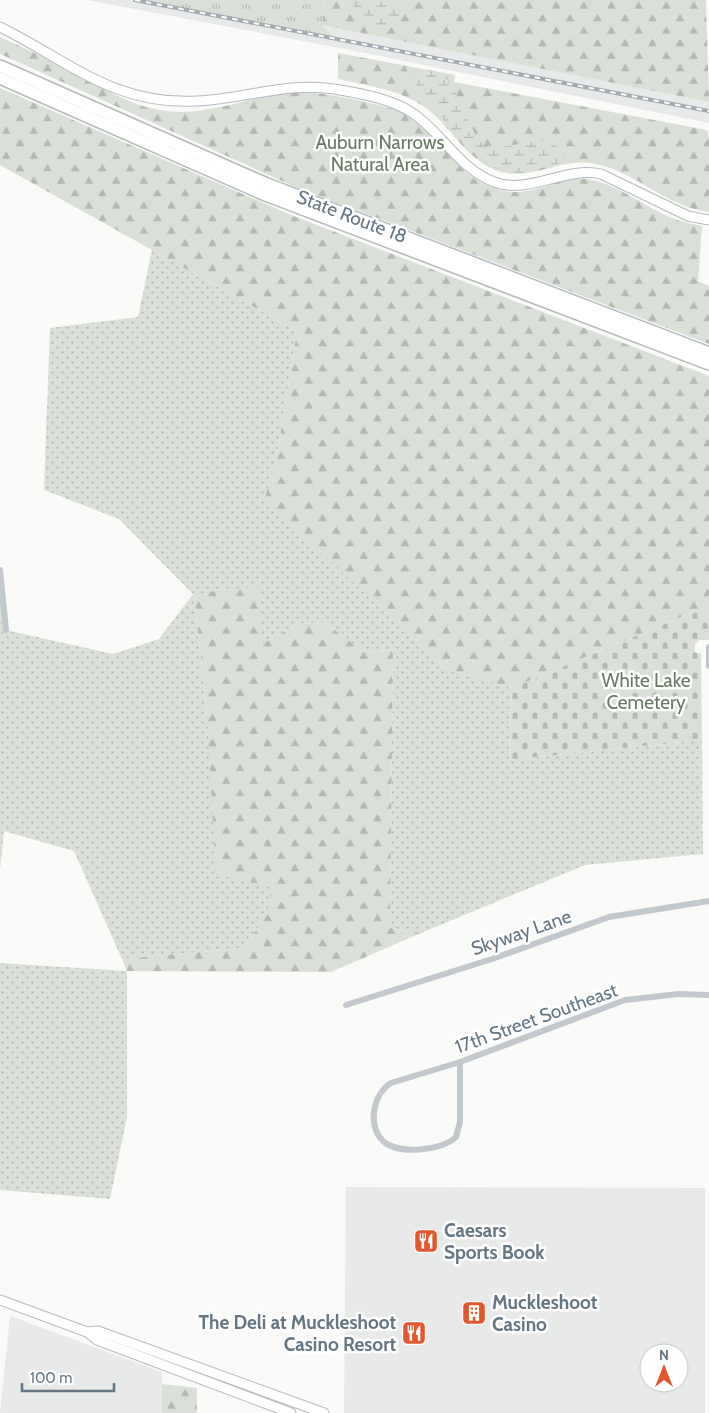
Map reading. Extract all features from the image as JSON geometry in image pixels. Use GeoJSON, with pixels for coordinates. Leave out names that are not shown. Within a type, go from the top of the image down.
{"type":"FeatureCollection","features":[{"type":"Feature","properties":{"kind":"highway","name":"State Route 18"},"geometry":{"type":"LineString","coordinates":[[0,66],[267,184],[709,353]]}},
{"type":"Feature","properties":{"kind":"highway","name":"State Route 18"},"geometry":{"type":"LineString","coordinates":[[0,78],[263,194],[709,364]]}},
{"type":"Feature","properties":{"kind":"main road"},"geometry":{"type":"LineString","coordinates":[[0,27],[96,82],[160,100],[196,102],[294,87],[321,87],[352,92],[399,105],[413,113],[478,175],[496,182],[513,186],[587,171],[601,174],[688,216],[709,220]]}},
{"type":"Feature","properties":{"kind":"main road"},"geometry":{"type":"LineString","coordinates":[[0,1300],[87,1332],[94,1339],[291,1413]]}},
{"type":"Feature","properties":{"kind":"main road"},"geometry":{"type":"LineString","coordinates":[[87,1332],[98,1331],[324,1413]]}},
{"type":"Feature","properties":{"kind":"street"},"geometry":{"type":"LineString","coordinates":[[0,570],[6,630]]}},
{"type":"Feature","properties":{"kind":"street"},"geometry":{"type":"LineString","coordinates":[[709,647],[709,666]]}},
{"type":"Feature","properties":{"kind":"street","name":"Skyway Lane"},"geometry":{"type":"LineString","coordinates":[[346,1005],[492,960],[609,917],[709,901]]}},
{"type":"Feature","properties":{"kind":"street","name":"17th Street Southeast"},"geometry":{"type":"LineString","coordinates":[[460,1062],[458,1131],[450,1142],[440,1147],[402,1148],[384,1142],[378,1135],[376,1100],[379,1093],[391,1083],[460,1062],[625,1000],[679,994],[709,995]]}},
{"type":"Feature","properties":{"kind":"shaded area"},"geometry":{"type":"Polygon","coordinates":[[[87,0],[200,0],[709,102],[709,123],[345,49],[87,0]]]}},
{"type":"Feature","properties":{"kind":"shaded area"},"geometry":{"type":"Polygon","coordinates":[[[346,1187],[705,1188],[705,1413],[344,1413],[346,1187]]]}},
{"type":"Feature","properties":{"kind":"shaded area"},"geometry":{"type":"Polygon","coordinates":[[[10,1316],[162,1372],[162,1413],[0,1413],[10,1316]]]}},
{"type":"Feature","properties":{"kind":"green space"},"geometry":{"type":"Polygon","coordinates":[[[135,0],[324,0],[322,25],[335,39],[135,0]]]}},
{"type":"Feature","properties":{"kind":"green space"},"geometry":{"type":"Polygon","coordinates":[[[324,0],[706,0],[709,102],[322,25],[324,0]]]}},
{"type":"Feature","properties":{"kind":"green space"},"geometry":{"type":"Polygon","coordinates":[[[351,0],[391,0],[401,16],[399,24],[383,29],[370,25],[359,15],[351,0]]]}},
{"type":"Feature","properties":{"kind":"green space"},"geometry":{"type":"Polygon","coordinates":[[[0,37],[118,96],[154,109],[182,112],[196,111],[267,96],[295,93],[336,96],[390,108],[405,114],[418,122],[474,178],[488,186],[503,191],[528,191],[572,179],[585,179],[608,185],[672,218],[702,226],[698,281],[709,286],[709,344],[293,186],[0,54],[0,37]]]}},
{"type":"Feature","properties":{"kind":"green space","name":"Auburn Narrows Natural Area"},"geometry":{"type":"Polygon","coordinates":[[[338,53],[455,75],[454,82],[707,130],[709,138],[709,212],[693,209],[678,203],[621,172],[590,163],[565,164],[516,174],[504,173],[491,168],[474,157],[438,118],[420,104],[398,93],[338,79],[338,53]]]}},
{"type":"Feature","properties":{"kind":"green space"},"geometry":{"type":"Polygon","coordinates":[[[405,67],[440,73],[447,79],[456,93],[475,134],[487,149],[545,140],[559,148],[568,161],[523,173],[503,172],[487,165],[450,129],[434,106],[418,89],[405,67]]]}},
{"type":"Feature","properties":{"kind":"green space"},"geometry":{"type":"Polygon","coordinates":[[[0,88],[291,215],[709,376],[709,608],[686,615],[512,688],[444,668],[265,499],[278,449],[297,331],[0,165],[0,88]]]}},
{"type":"Feature","properties":{"kind":"green space"},"geometry":{"type":"Polygon","coordinates":[[[152,250],[297,331],[278,449],[266,499],[444,668],[512,688],[509,760],[702,740],[703,854],[585,865],[421,933],[390,928],[393,650],[364,652],[324,622],[297,624],[263,644],[194,594],[207,715],[275,885],[267,915],[243,948],[122,959],[74,851],[4,831],[0,870],[0,570],[6,630],[113,654],[159,639],[193,594],[119,519],[44,490],[50,328],[138,317],[152,250]]]}},
{"type":"Feature","properties":{"kind":"green space"},"geometry":{"type":"Polygon","coordinates":[[[258,586],[263,644],[297,624],[324,622],[364,652],[393,650],[390,928],[421,933],[331,972],[127,971],[122,959],[243,948],[267,915],[272,886],[216,875],[207,715],[194,594],[258,586]]]}},
{"type":"Feature","properties":{"kind":"green space","name":"White Lake Cemetery"},"geometry":{"type":"Polygon","coordinates":[[[709,608],[709,640],[699,640],[695,645],[695,652],[701,654],[702,740],[509,760],[512,688],[686,615],[709,608]]]}},
{"type":"Feature","properties":{"kind":"green space"},"geometry":{"type":"Polygon","coordinates":[[[0,963],[127,971],[127,1117],[110,1199],[0,1190],[0,963]]]}},
{"type":"Feature","properties":{"kind":"green space"},"geometry":{"type":"Polygon","coordinates":[[[162,1384],[197,1388],[197,1413],[162,1413],[162,1384]]]}},
{"type":"Feature","properties":{"kind":"railway"},"geometry":{"type":"LineString","coordinates":[[135,0],[709,111]]}},
{"type":"Feature","properties":{"kind":"place","name":"Caesars Sports Book"},"geometry":{"type":"Point","coordinates":[426,1241]}},
{"type":"Feature","properties":{"kind":"place","name":"Muckleshoot Casino"},"geometry":{"type":"Point","coordinates":[474,1313]}},
{"type":"Feature","properties":{"kind":"place","name":"The Deli at Muckleshoot Casino Resort"},"geometry":{"type":"Point","coordinates":[414,1333]}}]}
